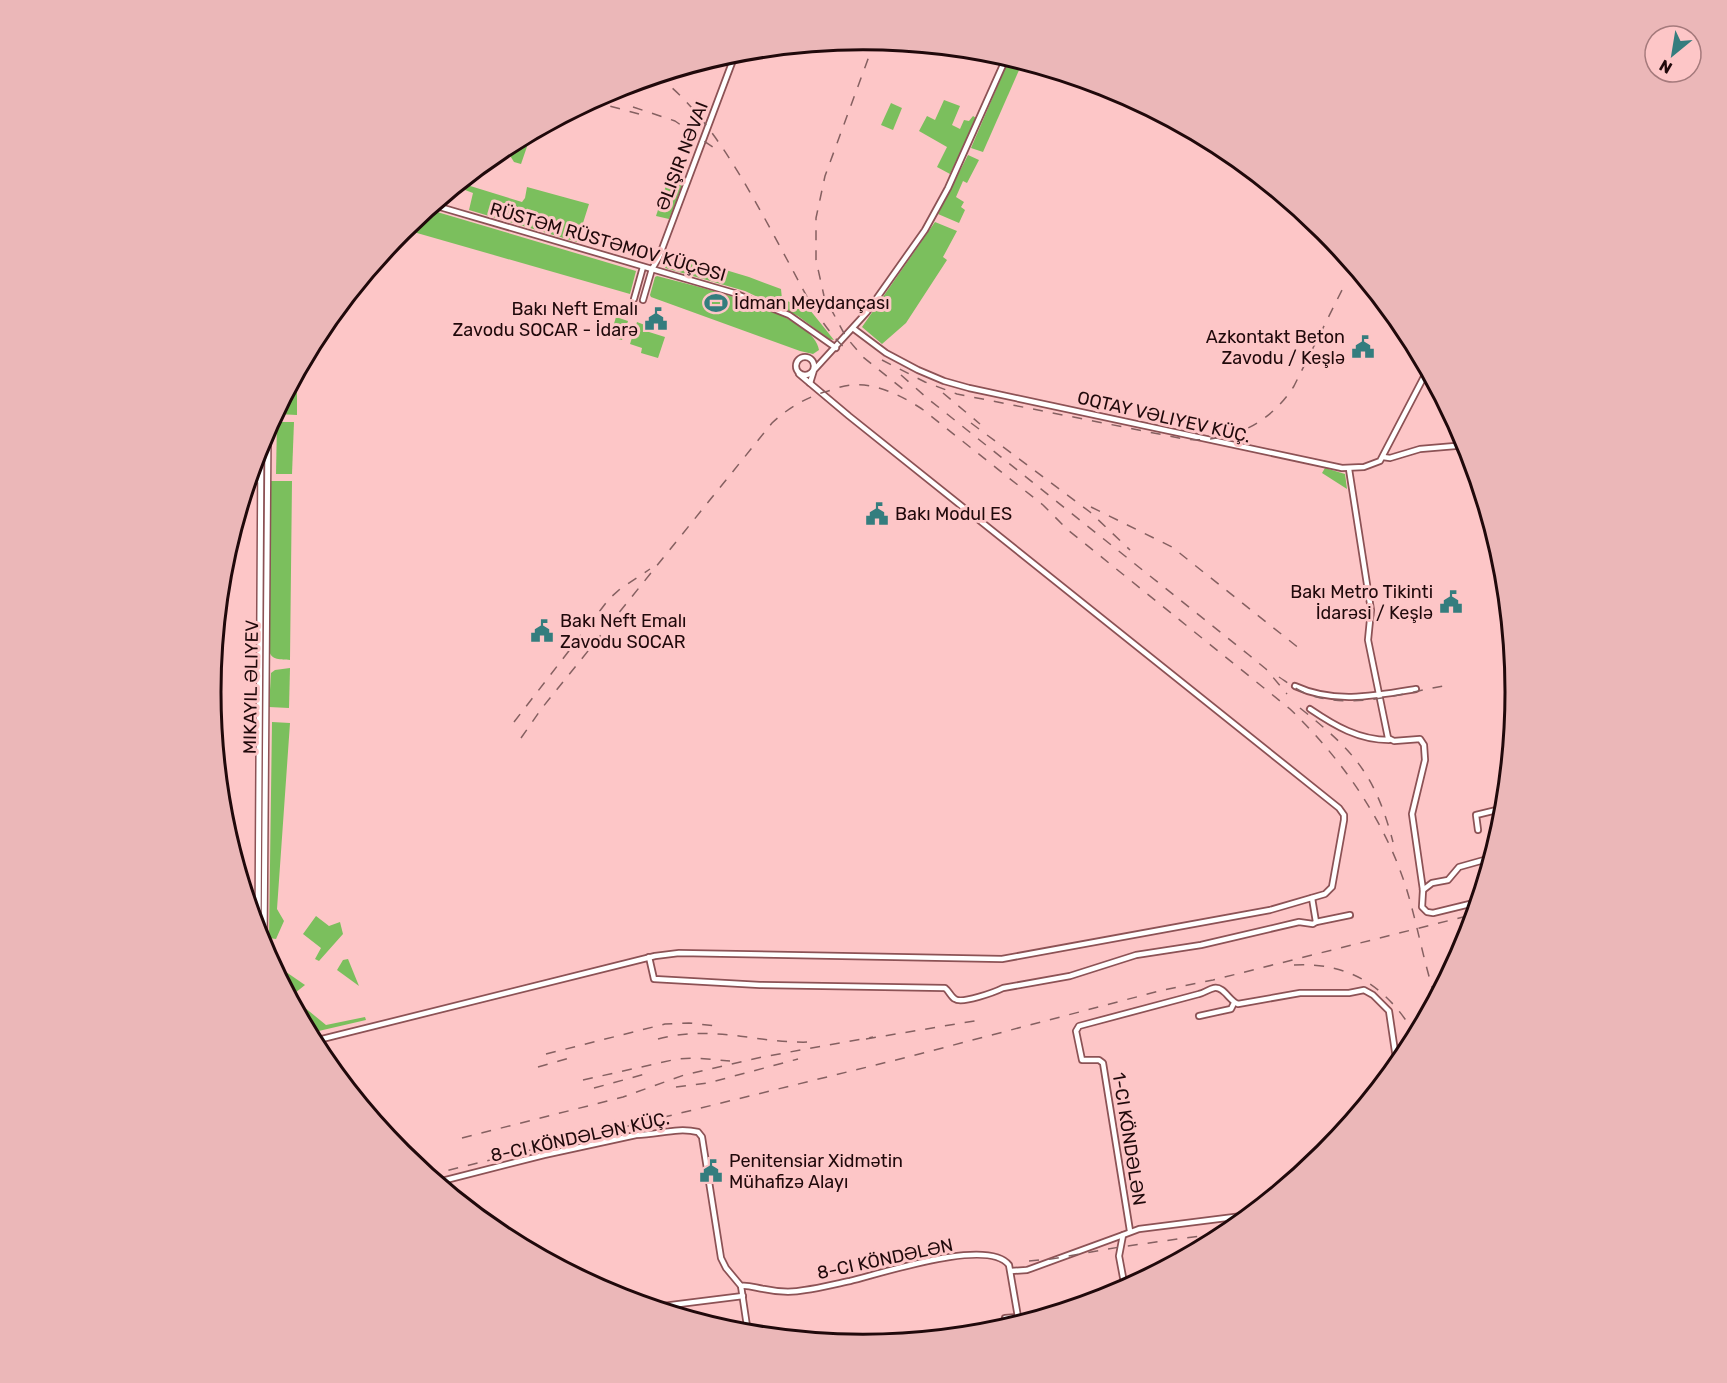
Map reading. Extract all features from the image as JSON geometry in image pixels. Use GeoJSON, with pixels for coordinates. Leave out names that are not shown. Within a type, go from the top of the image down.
{"type":"FeatureCollection","features":[{"type":"Feature","properties":{"kind":"main road"},"geometry":{"type":"LineString","coordinates":[[264,921],[268,452]]}},
{"type":"Feature","properties":{"kind":"main road"},"geometry":{"type":"LineString","coordinates":[[258,904],[260,473]]}},
{"type":"Feature","properties":{"kind":"street","name":"ƏLIŞIR NƏVAI"},"geometry":{"type":"LineString","coordinates":[[643,300],[652,269],[659,257],[732,63]]}},
{"type":"Feature","properties":{"kind":"street"},"geometry":{"type":"LineString","coordinates":[[799,374],[806,376],[814,370],[854,329],[891,280],[932,218],[953,178],[1003,65]]}},
{"type":"Feature","properties":{"kind":"street","name":"RÜSTƏM RÜSTƏMOV KÜÇƏSI"},"geometry":{"type":"LineString","coordinates":[[441,208],[727,291],[793,318],[836,348]]}},
{"type":"Feature","properties":{"kind":"street"},"geometry":{"type":"LineString","coordinates":[[634,299],[643,267]]}},
{"type":"Feature","properties":{"kind":"street","name":"OQTAY VƏLIYEV KÜÇ."},"geometry":{"type":"LineString","coordinates":[[854,329],[872,344],[895,358],[931,376],[956,384],[1282,457],[1349,469],[1373,465],[1383,457],[1390,458],[1410,451],[1457,446]]}},
{"type":"Feature","properties":{"kind":"street"},"geometry":{"type":"LineString","coordinates":[[324,1038],[649,957],[679,953],[1002,959],[1260,912],[1324,894],[1334,882],[1344,820],[1344,815],[1339,808],[849,416],[799,374],[796,363],[801,358],[805,357],[814,363],[810,383]]}},
{"type":"Feature","properties":{"kind":"street"},"geometry":{"type":"LineString","coordinates":[[1383,457],[1423,379]]}},
{"type":"Feature","properties":{"kind":"street"},"geometry":{"type":"LineString","coordinates":[[1349,469],[1371,615],[1368,640],[1389,740]]}},
{"type":"Feature","properties":{"kind":"street"},"geometry":{"type":"LineString","coordinates":[[1295,686],[1319,695],[1365,698],[1416,689]]}},
{"type":"Feature","properties":{"kind":"street"},"geometry":{"type":"LineString","coordinates":[[1310,709],[1329,722],[1370,739],[1394,741],[1418,738],[1424,745],[1425,760],[1412,811],[1423,890],[1422,907],[1430,913],[1469,904]]}},
{"type":"Feature","properties":{"kind":"street"},"geometry":{"type":"LineString","coordinates":[[1478,830],[1476,815],[1494,810]]}},
{"type":"Feature","properties":{"kind":"street"},"geometry":{"type":"LineString","coordinates":[[1423,890],[1432,883],[1448,880],[1459,867],[1483,860]]}},
{"type":"Feature","properties":{"kind":"street"},"geometry":{"type":"LineString","coordinates":[[1312,898],[1316,922]]}},
{"type":"Feature","properties":{"kind":"street"},"geometry":{"type":"LineString","coordinates":[[649,957],[654,979],[760,985],[945,988],[955,1000],[962,1001],[1003,988],[1071,976],[1136,956],[1201,945],[1299,922],[1313,924],[1350,915]]}},
{"type":"Feature","properties":{"kind":"street","name":"1-CI KÖNDƏLƏN"},"geometry":{"type":"LineString","coordinates":[[1130,1231],[1103,1063],[1099,1060],[1082,1060],[1077,1027],[1215,988],[1222,990],[1234,1003]]}},
{"type":"Feature","properties":{"kind":"street"},"geometry":{"type":"LineString","coordinates":[[1200,1016],[1231,1010],[1234,1003],[1310,992],[1336,993],[1364,990],[1373,995],[1389,1011],[1395,1051]]}},
{"type":"Feature","properties":{"kind":"street","name":"8-CI KÖNDƏLƏN KÜÇ."},"geometry":{"type":"LineString","coordinates":[[447,1180],[636,1135],[650,1136],[673,1130],[695,1131],[702,1137],[722,1262],[741,1286],[747,1322]]}},
{"type":"Feature","properties":{"kind":"street"},"geometry":{"type":"LineString","coordinates":[[1017,1315],[1011,1271],[1027,1270],[1130,1231],[1230,1218]]}},
{"type":"Feature","properties":{"kind":"street"},"geometry":{"type":"LineString","coordinates":[[1123,1235],[1119,1256],[1123,1278]]}},
{"type":"Feature","properties":{"kind":"street","name":"8-CI KÖNDƏLƏN"},"geometry":{"type":"LineString","coordinates":[[741,1286],[783,1292],[805,1290],[851,1281],[893,1268],[972,1255],[1000,1258],[1007,1262],[1011,1271]]}},
{"type":"Feature","properties":{"kind":"street"},"geometry":{"type":"LineString","coordinates":[[674,1305],[743,1296]]}},
{"type":"Feature","properties":{"kind":"green space"},"geometry":{"type":"Polygon","coordinates":[[[1006,66],[1020,69],[983,152],[971,148],[1006,66]]]}},
{"type":"Feature","properties":{"kind":"green space"},"geometry":{"type":"Polygon","coordinates":[[[944,100],[960,106],[952,125],[960,129],[964,120],[969,121],[973,116],[976,118],[950,174],[937,167],[947,147],[919,131],[927,116],[935,120],[944,100]]]}},
{"type":"Feature","properties":{"kind":"green space"},"geometry":{"type":"Polygon","coordinates":[[[891,103],[902,108],[893,130],[881,125],[891,103]]]}},
{"type":"Feature","properties":{"kind":"green space"},"geometry":{"type":"Polygon","coordinates":[[[527,146],[521,164],[514,162],[510,156],[527,146]]]}},
{"type":"Feature","properties":{"kind":"green space"},"geometry":{"type":"Polygon","coordinates":[[[968,155],[979,160],[967,183],[963,181],[956,197],[964,202],[961,207],[965,210],[959,223],[938,214],[968,155]]]}},
{"type":"Feature","properties":{"kind":"green space"},"geometry":{"type":"Polygon","coordinates":[[[670,173],[685,180],[669,219],[656,216],[670,173]]]}},
{"type":"Feature","properties":{"kind":"green space"},"geometry":{"type":"Polygon","coordinates":[[[469,186],[522,202],[527,187],[589,204],[577,242],[469,210],[473,193],[465,190],[469,186]]]}},
{"type":"Feature","properties":{"kind":"green space"},"geometry":{"type":"Polygon","coordinates":[[[437,212],[636,271],[630,294],[416,233],[437,212]]]}},
{"type":"Feature","properties":{"kind":"green space"},"geometry":{"type":"Polygon","coordinates":[[[935,222],[957,231],[943,257],[947,260],[906,323],[882,344],[862,327],[935,222]]]}},
{"type":"Feature","properties":{"kind":"green space"},"geometry":{"type":"Polygon","coordinates":[[[669,253],[781,289],[782,299],[810,310],[834,340],[829,339],[798,316],[745,291],[665,268],[669,253]]]}},
{"type":"Feature","properties":{"kind":"green space"},"geometry":{"type":"Polygon","coordinates":[[[657,276],[721,293],[774,312],[812,336],[819,350],[813,354],[800,351],[651,297],[657,276]]]}},
{"type":"Feature","properties":{"kind":"green space"},"geometry":{"type":"Polygon","coordinates":[[[616,317],[628,321],[622,340],[610,337],[616,317]]]}},
{"type":"Feature","properties":{"kind":"green space"},"geometry":{"type":"Polygon","coordinates":[[[637,322],[650,327],[649,332],[665,337],[658,358],[641,353],[642,348],[630,344],[637,322]]]}},
{"type":"Feature","properties":{"kind":"green space"},"geometry":{"type":"Polygon","coordinates":[[[297,391],[297,415],[285,414],[297,391]]]}},
{"type":"Feature","properties":{"kind":"green space"},"geometry":{"type":"Polygon","coordinates":[[[281,422],[294,422],[292,474],[276,474],[277,432],[281,422]]]}},
{"type":"Feature","properties":{"kind":"green space"},"geometry":{"type":"Polygon","coordinates":[[[1325,468],[1345,474],[1347,489],[1322,473],[1325,468]]]}},
{"type":"Feature","properties":{"kind":"green space"},"geometry":{"type":"Polygon","coordinates":[[[271,481],[292,481],[290,660],[274,658],[269,650],[271,481]]]}},
{"type":"Feature","properties":{"kind":"green space"},"geometry":{"type":"Polygon","coordinates":[[[290,668],[289,708],[269,707],[271,673],[275,670],[290,668]]]}},
{"type":"Feature","properties":{"kind":"green space"},"geometry":{"type":"Polygon","coordinates":[[[272,722],[290,723],[277,909],[284,921],[276,939],[271,938],[272,722]]]}},
{"type":"Feature","properties":{"kind":"green space"},"geometry":{"type":"Polygon","coordinates":[[[316,916],[329,926],[340,922],[343,934],[319,961],[315,959],[321,948],[303,934],[316,916]]]}},
{"type":"Feature","properties":{"kind":"green space"},"geometry":{"type":"Polygon","coordinates":[[[348,959],[359,986],[337,970],[343,960],[348,959]]]}},
{"type":"Feature","properties":{"kind":"green space"},"geometry":{"type":"Polygon","coordinates":[[[287,972],[305,985],[297,991],[287,972]]]}},
{"type":"Feature","properties":{"kind":"green space"},"geometry":{"type":"Polygon","coordinates":[[[306,1009],[326,1025],[365,1017],[366,1020],[319,1031],[306,1009]]]}},
{"type":"Feature","properties":{"kind":"railway"},"geometry":{"type":"LineString","coordinates":[[871,50],[825,176],[816,218],[816,260],[824,296],[846,337],[863,357],[909,394]]}},
{"type":"Feature","properties":{"kind":"railway"},"geometry":{"type":"LineString","coordinates":[[664,82],[697,114],[715,137],[748,189],[816,312],[839,343],[849,352]]}},
{"type":"Feature","properties":{"kind":"railway"},"geometry":{"type":"LineString","coordinates":[[604,105],[639,114]]}},
{"type":"Feature","properties":{"kind":"railway"},"geometry":{"type":"LineString","coordinates":[[633,107],[675,121],[717,150]]}},
{"type":"Feature","properties":{"kind":"railway"},"geometry":{"type":"LineString","coordinates":[[882,360],[925,382],[957,394],[1184,439],[1217,438],[1247,429],[1261,421],[1284,399],[1294,386],[1345,284]]}},
{"type":"Feature","properties":{"kind":"railway"},"geometry":{"type":"LineString","coordinates":[[901,375],[1266,669],[1287,694]]}},
{"type":"Feature","properties":{"kind":"railway"},"geometry":{"type":"LineString","coordinates":[[521,738],[542,708],[772,423],[796,404],[824,392],[849,385],[880,388],[922,409],[1043,505],[1068,530],[1290,709],[1310,729],[1363,797],[1390,847],[1410,901],[1433,987]]}},
{"type":"Feature","properties":{"kind":"railway"},"geometry":{"type":"LineString","coordinates":[[943,393],[980,424]]}},
{"type":"Feature","properties":{"kind":"railway"},"geometry":{"type":"LineString","coordinates":[[971,423],[1090,512],[1130,550]]}},
{"type":"Feature","properties":{"kind":"railway"},"geometry":{"type":"LineString","coordinates":[[1091,507],[1172,547],[1300,649]]}},
{"type":"Feature","properties":{"kind":"railway"},"geometry":{"type":"LineString","coordinates":[[514,722],[609,599],[650,569]]}},
{"type":"Feature","properties":{"kind":"railway"},"geometry":{"type":"LineString","coordinates":[[1279,677],[1307,694],[1340,701],[1375,699],[1443,686]]}},
{"type":"Feature","properties":{"kind":"railway"},"geometry":{"type":"LineString","coordinates":[[1300,708],[1335,738],[1360,766],[1378,798],[1393,842]]}},
{"type":"Feature","properties":{"kind":"railway"},"geometry":{"type":"LineString","coordinates":[[439,1173],[908,1057],[1163,990],[1213,980],[1464,917]]}},
{"type":"Feature","properties":{"kind":"railway"},"geometry":{"type":"LineString","coordinates":[[1294,965],[1333,968],[1366,981],[1393,1004],[1410,1027]]}},
{"type":"Feature","properties":{"kind":"railway"},"geometry":{"type":"LineString","coordinates":[[866,1039],[980,1020]]}},
{"type":"Feature","properties":{"kind":"railway"},"geometry":{"type":"LineString","coordinates":[[546,1054],[665,1024],[689,1023],[717,1026]]}},
{"type":"Feature","properties":{"kind":"railway"},"geometry":{"type":"LineString","coordinates":[[658,1039],[698,1033],[811,1042]]}},
{"type":"Feature","properties":{"kind":"railway"},"geometry":{"type":"LineString","coordinates":[[462,1138],[623,1097],[684,1075],[762,1057],[873,1037]]}},
{"type":"Feature","properties":{"kind":"railway"},"geometry":{"type":"LineString","coordinates":[[538,1067],[573,1057]]}},
{"type":"Feature","properties":{"kind":"railway"},"geometry":{"type":"LineString","coordinates":[[583,1080],[677,1059],[730,1061]]}},
{"type":"Feature","properties":{"kind":"railway"},"geometry":{"type":"LineString","coordinates":[[676,1087],[708,1083],[798,1059]]}},
{"type":"Feature","properties":{"kind":"railway"},"geometry":{"type":"LineString","coordinates":[[594,1088],[649,1073]]}},
{"type":"Feature","properties":{"kind":"railway"},"geometry":{"type":"LineString","coordinates":[[1029,1261],[1203,1236]]}},
{"type":"Feature","properties":{"kind":"place","name":"İdman Meydançası"},"geometry":{"type":"Point","coordinates":[716,303]}},
{"type":"Feature","properties":{"kind":"place","name":"Bakı Neft Emalı Zavodu SOCAR - İdarə"},"geometry":{"type":"Point","coordinates":[656,319]}},
{"type":"Feature","properties":{"kind":"place","name":"Azkontakt Beton Zavodu / Keşlə"},"geometry":{"type":"Point","coordinates":[1363,347]}},
{"type":"Feature","properties":{"kind":"place","name":"Bakı Modul ES"},"geometry":{"type":"Point","coordinates":[877,514]}},
{"type":"Feature","properties":{"kind":"place","name":"Bakı Metro Tikinti İdarəsi / Keşlə"},"geometry":{"type":"Point","coordinates":[1451,602]}},
{"type":"Feature","properties":{"kind":"place","name":"Bakı Neft Emalı Zavodu SOCAR"},"geometry":{"type":"Point","coordinates":[542,631]}},
{"type":"Feature","properties":{"kind":"place","name":"Penitensiar Xidmətin Mühafizə Alayı"},"geometry":{"type":"Point","coordinates":[711,1171]}}]}
